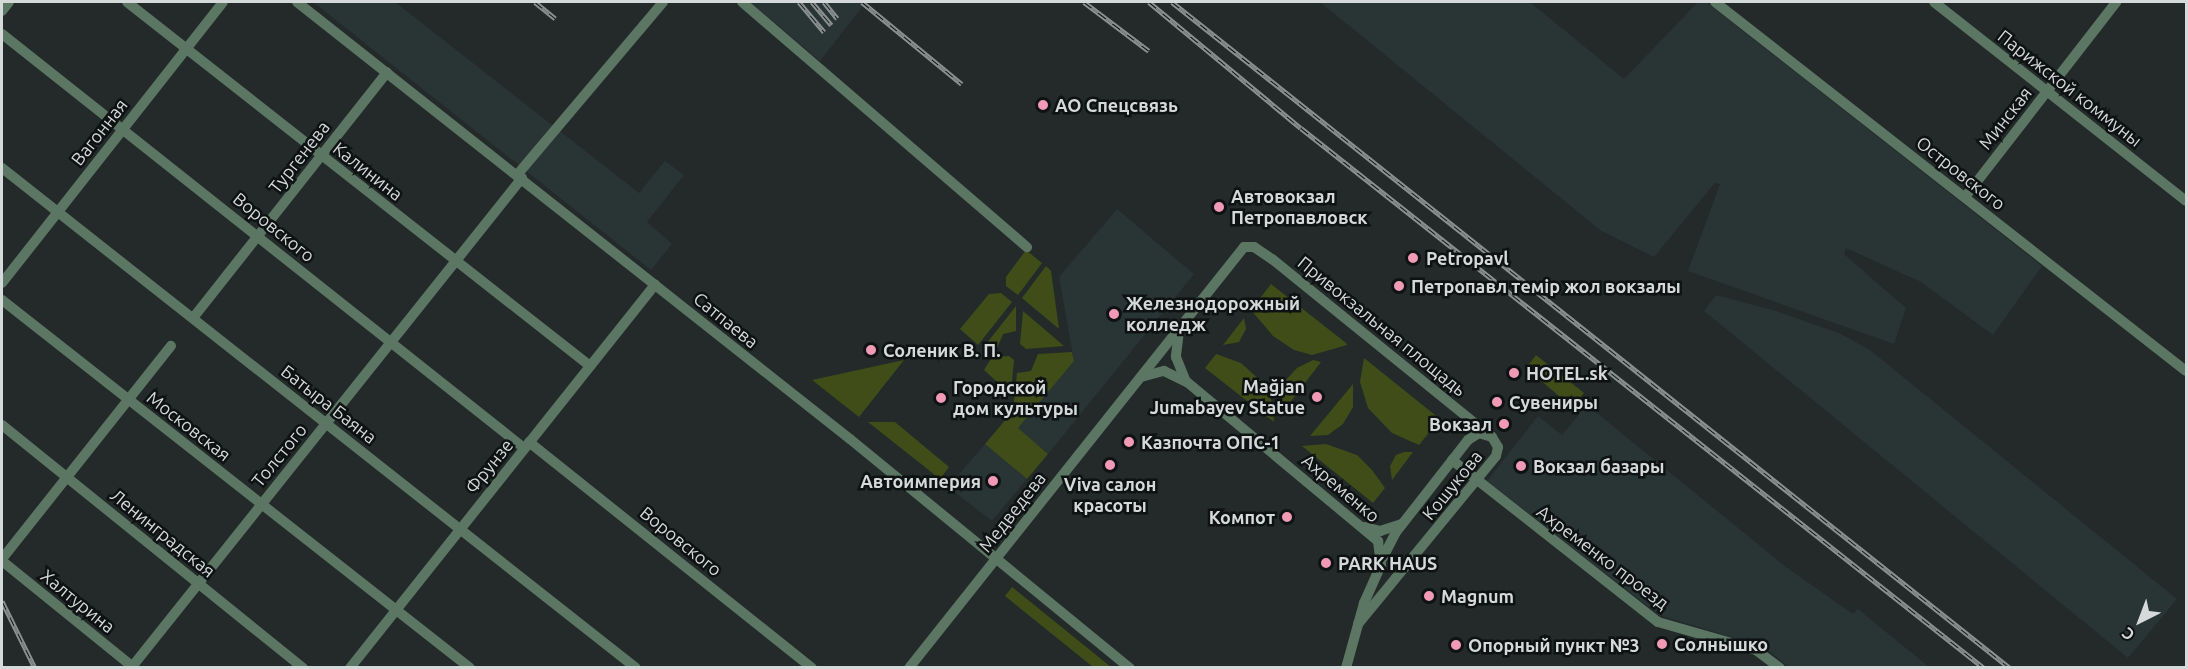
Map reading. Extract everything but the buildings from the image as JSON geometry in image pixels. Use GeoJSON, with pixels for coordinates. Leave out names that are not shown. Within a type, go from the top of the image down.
{"type":"FeatureCollection","features":[{"type":"Feature","properties":{"kind":"street"},"geometry":{"type":"LineString","coordinates":[[2,11],[9,2]]}},
{"type":"Feature","properties":{"kind":"street","name":"Калинина"},"geometry":{"type":"LineString","coordinates":[[127,2],[590,366]]}},
{"type":"Feature","properties":{"kind":"street","name":"Вагонная"},"geometry":{"type":"LineString","coordinates":[[2,283],[223,2]]}},
{"type":"Feature","properties":{"kind":"street","name":"Сатпаева"},"geometry":{"type":"LineString","coordinates":[[297,2],[850,439],[1130,668]]}},
{"type":"Feature","properties":{"kind":"street","name":"Толстого"},"geometry":{"type":"LineString","coordinates":[[132,667],[389,341],[663,2]]}},
{"type":"Feature","properties":{"kind":"street"},"geometry":{"type":"LineString","coordinates":[[742,2],[1027,247]]}},
{"type":"Feature","properties":{"kind":"street","name":"Островского"},"geometry":{"type":"LineString","coordinates":[[1714,2],[2187,371]]}},
{"type":"Feature","properties":{"kind":"street","name":"Парижской коммуны"},"geometry":{"type":"LineString","coordinates":[[1934,2],[2187,201]]}},
{"type":"Feature","properties":{"kind":"street","name":"Минская"},"geometry":{"type":"LineString","coordinates":[[1965,197],[2116,2]]}},
{"type":"Feature","properties":{"kind":"street","name":"Воровского"},"geometry":{"type":"LineString","coordinates":[[2,34],[389,341],[527,445],[812,668]]}},
{"type":"Feature","properties":{"kind":"street","name":"Тургенева"},"geometry":{"type":"LineString","coordinates":[[193,318],[387,72]]}},
{"type":"Feature","properties":{"kind":"street","name":"Батыра Баяна"},"geometry":{"type":"LineString","coordinates":[[2,168],[636,668]]}},
{"type":"Feature","properties":{"kind":"street","name":"Медведева"},"geometry":{"type":"LineString","coordinates":[[909,668],[1180,326],[1243,248],[1249,246]]}},
{"type":"Feature","properties":{"kind":"street","name":"Привокзальная площадь"},"geometry":{"type":"LineString","coordinates":[[1249,246],[1272,259],[1492,436]]}},
{"type":"Feature","properties":{"kind":"street","name":"Фрунзе"},"geometry":{"type":"LineString","coordinates":[[350,668],[655,285]]}},
{"type":"Feature","properties":{"kind":"street","name":"Московская"},"geometry":{"type":"LineString","coordinates":[[2,300],[470,668]]}},
{"type":"Feature","properties":{"kind":"street"},"geometry":{"type":"LineString","coordinates":[[1180,326],[1176,357],[1187,382]]}},
{"type":"Feature","properties":{"kind":"street"},"geometry":{"type":"LineString","coordinates":[[2,560],[171,346]]}},
{"type":"Feature","properties":{"kind":"street","name":"Ахременко"},"geometry":{"type":"LineString","coordinates":[[1140,377],[1164,371],[1187,382],[1362,526],[1376,539],[1382,561]]}},
{"type":"Feature","properties":{"kind":"street","name":"Ленинградская"},"geometry":{"type":"LineString","coordinates":[[2,425],[303,668]]}},
{"type":"Feature","properties":{"kind":"street","name":"Кошукова"},"geometry":{"type":"LineString","coordinates":[[1346,668],[1356,626],[1382,561],[1402,524],[1452,460],[1476,434],[1492,436],[1498,453],[1356,626]]}},
{"type":"Feature","properties":{"kind":"street","name":"Ахременко проезд"},"geometry":{"type":"LineString","coordinates":[[1452,460],[1658,622],[1756,650],[1780,668]]}},
{"type":"Feature","properties":{"kind":"street"},"geometry":{"type":"LineString","coordinates":[[1362,526],[1380,531],[1402,524]]}},
{"type":"Feature","properties":{"kind":"street","name":"Халтурина"},"geometry":{"type":"LineString","coordinates":[[2,560],[132,667]]}},
{"type":"Feature","properties":{"kind":"shaded area"},"geometry":{"type":"Polygon","coordinates":[[[313,2],[395,2],[639,193],[665,161],[684,175],[647,222],[672,244],[651,270],[313,2]]]}},
{"type":"Feature","properties":{"kind":"shaded area"},"geometry":{"type":"Polygon","coordinates":[[[750,2],[866,2],[820,61],[750,2]]]}},
{"type":"Feature","properties":{"kind":"shaded area"},"geometry":{"type":"Polygon","coordinates":[[[1320,2],[1530,2],[1624,79],[1698,2],[1706,2],[2042,266],[1993,335],[1921,282],[1846,248],[1844,254],[1906,308],[1894,344],[1688,271],[1720,184],[1715,183],[1654,257],[1600,230],[1320,2]]]}},
{"type":"Feature","properties":{"kind":"shaded area","name":"Железнодорожный колледж"},"geometry":{"type":"Polygon","coordinates":[[[1117,209],[1194,274],[1048,454],[1017,428],[1074,361],[1059,277],[1117,209]]]}},
{"type":"Feature","properties":{"kind":"shaded area"},"geometry":{"type":"Polygon","coordinates":[[[1716,295],[1776,311],[1839,333],[1870,350],[2177,599],[2128,658],[1704,311],[1716,295]]]}},
{"type":"Feature","properties":{"kind":"shaded area"},"geometry":{"type":"Polygon","coordinates":[[[1587,405],[1786,567],[1853,614],[1858,609],[1929,667],[1789,667],[1764,647],[1659,615],[1487,481],[1538,416],[1562,435],[1587,405]]]}},
{"type":"Feature","properties":{"kind":"shaded area"},"geometry":{"type":"Polygon","coordinates":[[[985,444],[1027,479],[992,521],[948,487],[985,444]]]}},
{"type":"Feature","properties":{"kind":"green space"},"geometry":{"type":"Polygon","coordinates":[[[1026,250],[1042,263],[1018,295],[1006,286],[1006,277],[1026,250]]]}},
{"type":"Feature","properties":{"kind":"green space"},"geometry":{"type":"Polygon","coordinates":[[[1046,266],[1051,271],[1059,329],[1022,298],[1046,266]]]}},
{"type":"Feature","properties":{"kind":"green space"},"geometry":{"type":"Polygon","coordinates":[[[1271,284],[1347,345],[1312,355],[1294,350],[1273,336],[1251,310],[1271,284]]]}},
{"type":"Feature","properties":{"kind":"green space"},"geometry":{"type":"Polygon","coordinates":[[[1001,293],[1012,302],[978,345],[960,329],[989,294],[1001,293]]]}},
{"type":"Feature","properties":{"kind":"green space"},"geometry":{"type":"Polygon","coordinates":[[[1016,306],[1016,331],[1003,334],[996,351],[986,352],[983,348],[1016,306]]]}},
{"type":"Feature","properties":{"kind":"green space"},"geometry":{"type":"Polygon","coordinates":[[[1023,311],[1064,346],[1026,349],[1020,344],[1023,311]]]}},
{"type":"Feature","properties":{"kind":"green space"},"geometry":{"type":"Polygon","coordinates":[[[1244,318],[1246,329],[1239,342],[1223,345],[1244,318]]]}},
{"type":"Feature","properties":{"kind":"green space"},"geometry":{"type":"Polygon","coordinates":[[[1072,352],[1074,361],[1018,428],[1048,454],[1027,479],[985,444],[1013,411],[1017,373],[1031,371],[1038,354],[1072,352]]]}},
{"type":"Feature","properties":{"kind":"green space"},"geometry":{"type":"Polygon","coordinates":[[[1216,354],[1241,363],[1263,383],[1272,402],[1274,422],[1205,368],[1216,354]]]}},
{"type":"Feature","properties":{"kind":"green space"},"geometry":{"type":"Polygon","coordinates":[[[1536,355],[1584,393],[1572,407],[1526,368],[1536,355]]]}},
{"type":"Feature","properties":{"kind":"green space"},"geometry":{"type":"Polygon","coordinates":[[[1009,356],[1014,360],[1011,392],[1008,392],[984,370],[992,357],[1009,356]]]}},
{"type":"Feature","properties":{"kind":"green space"},"geometry":{"type":"Polygon","coordinates":[[[1364,358],[1440,419],[1419,445],[1392,433],[1368,408],[1360,382],[1364,358]]]}},
{"type":"Feature","properties":{"kind":"green space"},"geometry":{"type":"Polygon","coordinates":[[[904,360],[859,417],[812,380],[904,360]]]}},
{"type":"Feature","properties":{"kind":"green space"},"geometry":{"type":"Polygon","coordinates":[[[1313,360],[1321,362],[1282,413],[1278,403],[1283,383],[1297,368],[1313,360]]]}},
{"type":"Feature","properties":{"kind":"green space"},"geometry":{"type":"Polygon","coordinates":[[[1353,384],[1353,407],[1343,424],[1328,435],[1310,436],[1353,384]]]}},
{"type":"Feature","properties":{"kind":"green space"},"geometry":{"type":"Polygon","coordinates":[[[868,422],[895,422],[949,467],[940,479],[868,422]]]}},
{"type":"Feature","properties":{"kind":"green space"},"geometry":{"type":"Polygon","coordinates":[[[1326,444],[1357,455],[1372,470],[1385,488],[1373,503],[1302,446],[1326,444]]]}},
{"type":"Feature","properties":{"kind":"green space"},"geometry":{"type":"Polygon","coordinates":[[[1413,452],[1392,480],[1390,466],[1396,455],[1413,452]]]}},
{"type":"Feature","properties":{"kind":"green space"},"geometry":{"type":"Polygon","coordinates":[[[1012,587],[1111,667],[1093,667],[1005,596],[1012,587]]]}},
{"type":"Feature","properties":{"kind":"railway"},"geometry":{"type":"LineString","coordinates":[[535,2],[555,18]]}},
{"type":"Feature","properties":{"kind":"railway"},"geometry":{"type":"LineString","coordinates":[[799,2],[824,32]]}},
{"type":"Feature","properties":{"kind":"railway"},"geometry":{"type":"LineString","coordinates":[[812,2],[831,25]]}},
{"type":"Feature","properties":{"kind":"railway"},"geometry":{"type":"LineString","coordinates":[[824,2],[837,18]]}},
{"type":"Feature","properties":{"kind":"railway"},"geometry":{"type":"LineString","coordinates":[[862,2],[962,84]]}},
{"type":"Feature","properties":{"kind":"railway"},"geometry":{"type":"LineString","coordinates":[[1084,2],[1149,51]]}},
{"type":"Feature","properties":{"kind":"railway"},"geometry":{"type":"LineString","coordinates":[[1149,2],[1301,128],[1984,668]]}},
{"type":"Feature","properties":{"kind":"railway"},"geometry":{"type":"LineString","coordinates":[[1172,2],[2010,668]]}},
{"type":"Feature","properties":{"kind":"railway"},"geometry":{"type":"LineString","coordinates":[[2,601],[35,668]]}},
{"type":"Feature","properties":{"kind":"place","name":"АО Спецсвязь"},"geometry":{"type":"Point","coordinates":[1043,105]}},
{"type":"Feature","properties":{"kind":"place","name":"Автовокзал Петропавловск"},"geometry":{"type":"Point","coordinates":[1219,207]}},
{"type":"Feature","properties":{"kind":"place","name":"Petropavl"},"geometry":{"type":"Point","coordinates":[1413,258]}},
{"type":"Feature","properties":{"kind":"place","name":"Петропавл темір жол вокзалы"},"geometry":{"type":"Point","coordinates":[1399,286]}},
{"type":"Feature","properties":{"kind":"place","name":"Железнодорожный колледж"},"geometry":{"type":"Point","coordinates":[1114,314]}},
{"type":"Feature","properties":{"kind":"place","name":"Соленик В. П."},"geometry":{"type":"Point","coordinates":[871,350]}},
{"type":"Feature","properties":{"kind":"place","name":"HOTEL.sk"},"geometry":{"type":"Point","coordinates":[1514,373]}},
{"type":"Feature","properties":{"kind":"place","name":"Mağjan Jumabayev Statue"},"geometry":{"type":"Point","coordinates":[1317,397]}},
{"type":"Feature","properties":{"kind":"place","name":"Городской дом культуры"},"geometry":{"type":"Point","coordinates":[941,398]}},
{"type":"Feature","properties":{"kind":"place","name":"Сувениры"},"geometry":{"type":"Point","coordinates":[1497,402]}},
{"type":"Feature","properties":{"kind":"place","name":"Вокзал"},"geometry":{"type":"Point","coordinates":[1504,424]}},
{"type":"Feature","properties":{"kind":"place","name":"Казпочта ОПС-1"},"geometry":{"type":"Point","coordinates":[1129,442]}},
{"type":"Feature","properties":{"kind":"place","name":"Viva cалон красоты"},"geometry":{"type":"Point","coordinates":[1110,465]}},
{"type":"Feature","properties":{"kind":"place","name":"Вокзал базары"},"geometry":{"type":"Point","coordinates":[1521,466]}},
{"type":"Feature","properties":{"kind":"place","name":"Автоимперия"},"geometry":{"type":"Point","coordinates":[993,481]}},
{"type":"Feature","properties":{"kind":"place","name":"Компот"},"geometry":{"type":"Point","coordinates":[1287,517]}},
{"type":"Feature","properties":{"kind":"place","name":"PARK HAUS"},"geometry":{"type":"Point","coordinates":[1326,563]}},
{"type":"Feature","properties":{"kind":"place","name":"Magnum"},"geometry":{"type":"Point","coordinates":[1429,596]}},
{"type":"Feature","properties":{"kind":"place","name":"Солнышко"},"geometry":{"type":"Point","coordinates":[1662,644]}},
{"type":"Feature","properties":{"kind":"place","name":"Опорный пункт №3"},"geometry":{"type":"Point","coordinates":[1456,645]}}]}
